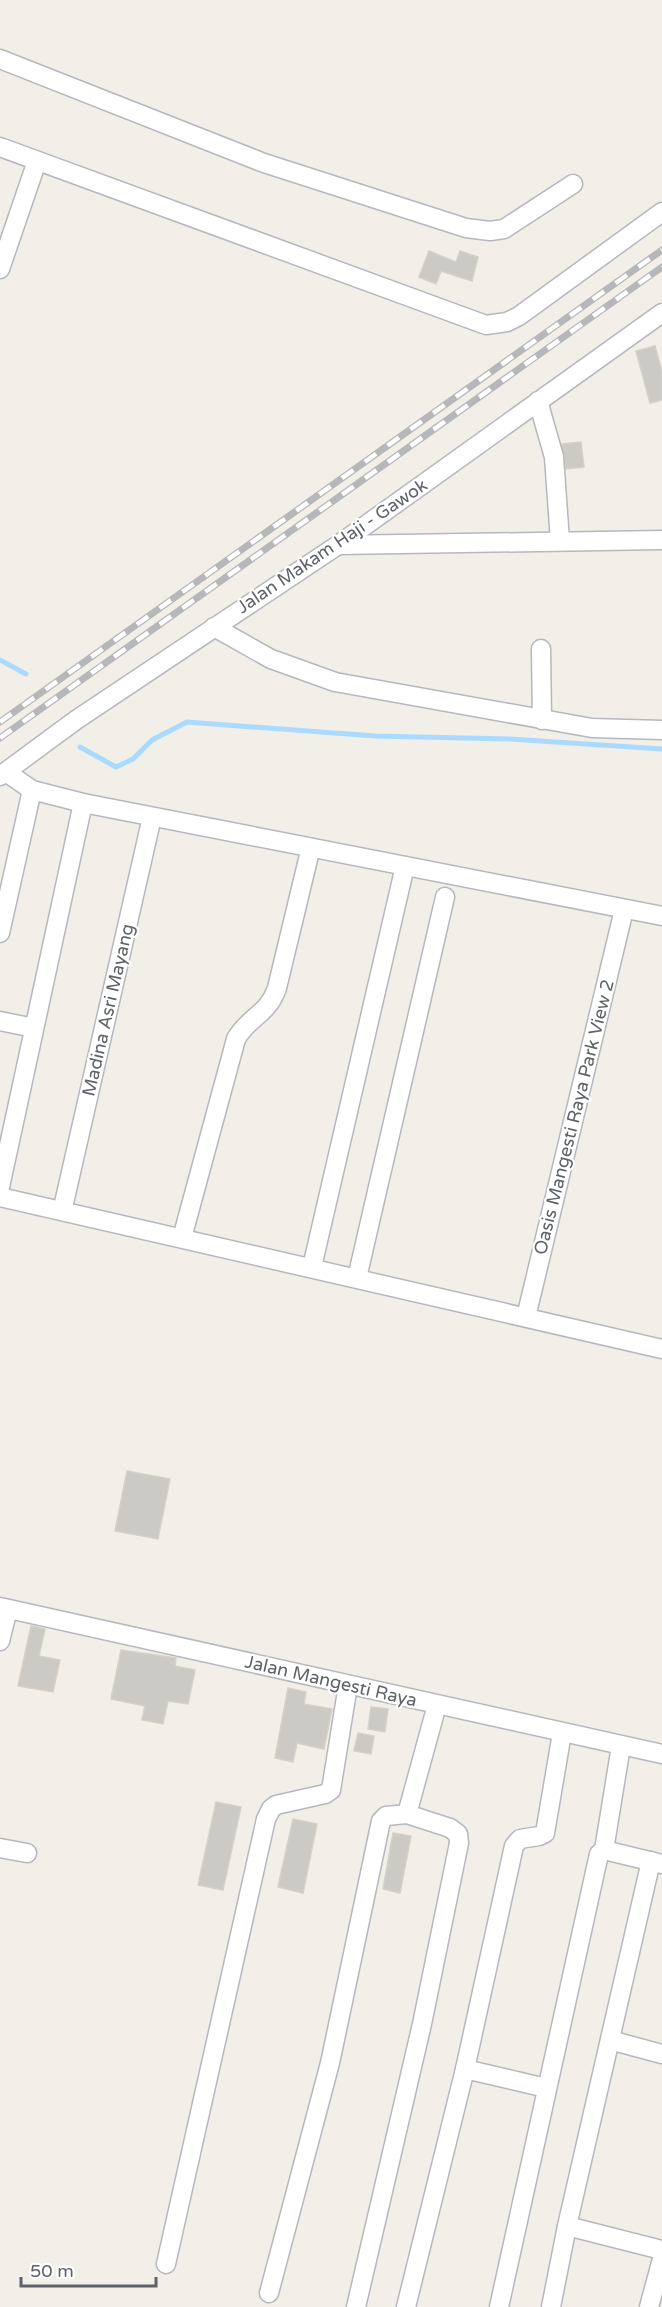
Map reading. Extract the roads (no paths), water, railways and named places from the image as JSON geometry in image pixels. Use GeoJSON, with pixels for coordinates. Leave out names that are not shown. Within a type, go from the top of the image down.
{"type":"FeatureCollection","features":[{"type":"Feature","properties":{"kind":"street"},"geometry":{"type":"LineString","coordinates":[[0,59],[264,163],[466,228],[489,231],[504,229],[573,184]]}},
{"type":"Feature","properties":{"kind":"street"},"geometry":{"type":"LineString","coordinates":[[0,147],[486,325],[507,322],[519,316],[662,212]]}},
{"type":"Feature","properties":{"kind":"street"},"geometry":{"type":"LineString","coordinates":[[0,269],[37,161]]}},
{"type":"Feature","properties":{"kind":"street","name":"Jalan Makam Haji - Gawok"},"geometry":{"type":"LineString","coordinates":[[3,774],[76,720],[338,545],[662,313]]}},
{"type":"Feature","properties":{"kind":"street"},"geometry":{"type":"LineString","coordinates":[[538,401],[554,457],[560,541]]}},
{"type":"Feature","properties":{"kind":"street"},"geometry":{"type":"LineString","coordinates":[[338,545],[662,540]]}},
{"type":"Feature","properties":{"kind":"street"},"geometry":{"type":"LineString","coordinates":[[214,627],[270,660],[335,682],[591,728],[662,730]]}},
{"type":"Feature","properties":{"kind":"street"},"geometry":{"type":"LineString","coordinates":[[541,649],[542,720]]}},
{"type":"Feature","properties":{"kind":"street"},"geometry":{"type":"LineString","coordinates":[[3,774],[32,790],[83,803],[662,916]]}},
{"type":"Feature","properties":{"kind":"street"},"geometry":{"type":"LineString","coordinates":[[0,933],[32,790]]}},
{"type":"Feature","properties":{"kind":"street"},"geometry":{"type":"LineString","coordinates":[[0,1187],[83,803]]}},
{"type":"Feature","properties":{"kind":"street","name":"Madina Asri Mayang"},"geometry":{"type":"LineString","coordinates":[[64,1203],[152,817]]}},
{"type":"Feature","properties":{"kind":"street"},"geometry":{"type":"LineString","coordinates":[[182,1238],[236,1039],[243,1027],[266,1010],[277,988],[310,851]]}},
{"type":"Feature","properties":{"kind":"street"},"geometry":{"type":"LineString","coordinates":[[312,1268],[405,866]]}},
{"type":"Feature","properties":{"kind":"street"},"geometry":{"type":"LineString","coordinates":[[357,1278],[445,897]]}},
{"type":"Feature","properties":{"kind":"street","name":"Oasis Mangesti Raya Park View 2"},"geometry":{"type":"LineString","coordinates":[[526,1317],[622,918]]}},
{"type":"Feature","properties":{"kind":"street"},"geometry":{"type":"LineString","coordinates":[[0,1021],[34,1028]]}},
{"type":"Feature","properties":{"kind":"street"},"geometry":{"type":"LineString","coordinates":[[0,1197],[662,1349]]}},
{"type":"Feature","properties":{"kind":"street"},"geometry":{"type":"LineString","coordinates":[[0,1641],[4,1608]]}},
{"type":"Feature","properties":{"kind":"street","name":"Jalan Mangesti Raya"},"geometry":{"type":"LineString","coordinates":[[4,1608],[662,1754]]}},
{"type":"Feature","properties":{"kind":"street"},"geometry":{"type":"LineString","coordinates":[[166,2264],[266,1820],[271,1809],[276,1805],[325,1794],[331,1790],[348,1685]]}},
{"type":"Feature","properties":{"kind":"street"},"geometry":{"type":"LineString","coordinates":[[407,1814],[437,1705]]}},
{"type":"Feature","properties":{"kind":"street"},"geometry":{"type":"LineString","coordinates":[[406,2307],[465,2068],[514,1846],[520,1839],[545,1833],[562,1733]]}},
{"type":"Feature","properties":{"kind":"street"},"geometry":{"type":"LineString","coordinates":[[499,2307],[599,1854],[604,1850],[621,1746]]}},
{"type":"Feature","properties":{"kind":"street"},"geometry":{"type":"LineString","coordinates":[[269,2293],[330,2063],[381,1821],[386,1816],[407,1814],[450,1828],[458,1833],[459,1843],[422,2024],[356,2307]]}},
{"type":"Feature","properties":{"kind":"street"},"geometry":{"type":"LineString","coordinates":[[0,1848],[27,1853]]}},
{"type":"Feature","properties":{"kind":"street"},"geometry":{"type":"LineString","coordinates":[[551,2307],[567,2226],[610,2040],[657,1863],[604,1850]]}},
{"type":"Feature","properties":{"kind":"street"},"geometry":{"type":"LineString","coordinates":[[610,2040],[662,2054]]}},
{"type":"Feature","properties":{"kind":"street"},"geometry":{"type":"LineString","coordinates":[[465,2068],[546,2088]]}},
{"type":"Feature","properties":{"kind":"street"},"geometry":{"type":"LineString","coordinates":[[567,2226],[662,2250]]}},
{"type":"Feature","properties":{"kind":"street"},"geometry":{"type":"LineString","coordinates":[[649,2307],[662,2259]]}},
{"type":"Feature","properties":{"kind":"waterway"},"geometry":{"type":"LineString","coordinates":[[0,660],[26,674]]}},
{"type":"Feature","properties":{"kind":"waterway"},"geometry":{"type":"LineString","coordinates":[[80,747],[116,767],[133,759],[152,740],[187,722],[375,736],[510,739],[662,749]]}},
{"type":"Feature","properties":{"kind":"railway"},"geometry":{"type":"LineString","coordinates":[[0,722],[662,250]]}},
{"type":"Feature","properties":{"kind":"railway"},"geometry":{"type":"LineString","coordinates":[[0,738],[662,267]]}}]}
